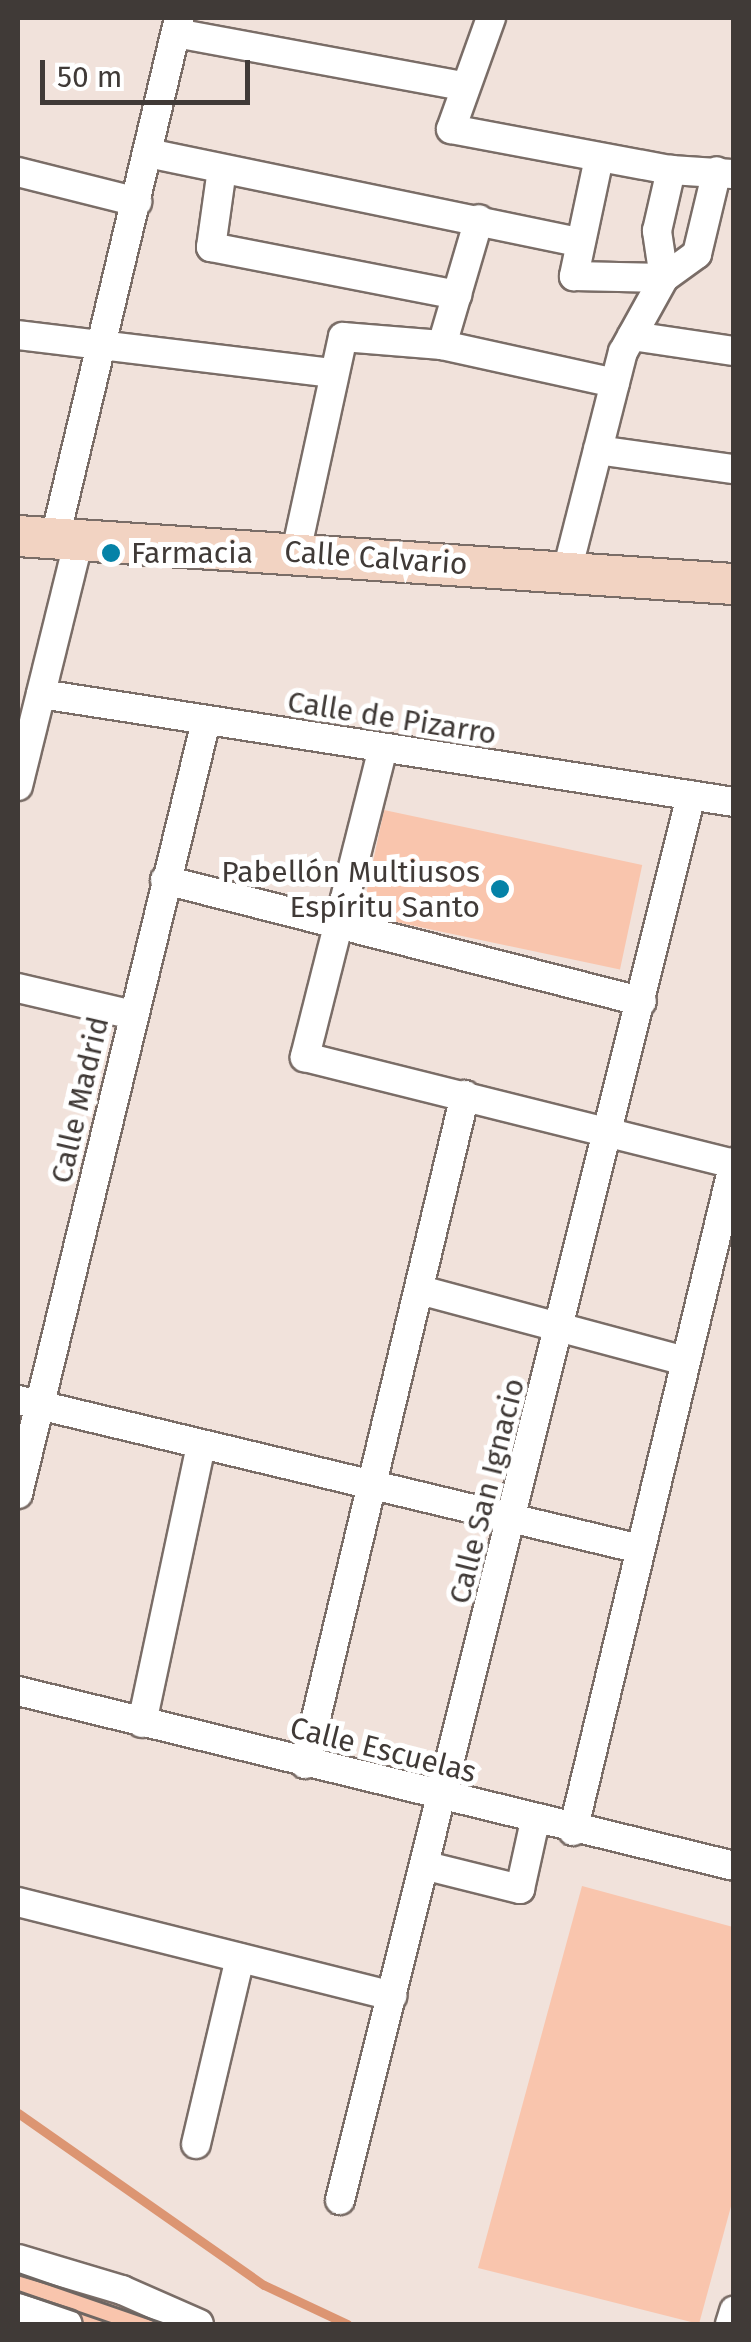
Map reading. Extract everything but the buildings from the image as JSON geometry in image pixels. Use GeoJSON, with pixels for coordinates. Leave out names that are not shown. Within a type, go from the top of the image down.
{"type":"FeatureCollection","features":[{"type":"Feature","properties":{"kind":"main road","name":"Calle Calvario"},"geometry":{"type":"LineString","coordinates":[[51,538],[734,584]]}},
{"type":"Feature","properties":{"kind":"street"},"geometry":{"type":"LineString","coordinates":[[491,18],[462,86],[451,129],[671,170],[725,173],[698,254],[664,278],[632,336],[615,383],[567,571]]}},
{"type":"Feature","properties":{"kind":"street"},"geometry":{"type":"LineString","coordinates":[[18,786],[41,694],[51,538],[178,25],[462,86]]}},
{"type":"Feature","properties":{"kind":"street"},"geometry":{"type":"LineString","coordinates":[[148,153],[578,242]]}},
{"type":"Feature","properties":{"kind":"street"},"geometry":{"type":"LineString","coordinates":[[600,158],[578,242],[574,276],[664,278]]}},
{"type":"Feature","properties":{"kind":"street"},"geometry":{"type":"LineString","coordinates":[[222,169],[211,247],[457,296]]}},
{"type":"Feature","properties":{"kind":"street"},"geometry":{"type":"LineString","coordinates":[[664,278],[657,231],[671,170]]}},
{"type":"Feature","properties":{"kind":"street"},"geometry":{"type":"LineString","coordinates":[[18,172],[137,202]]}},
{"type":"Feature","properties":{"kind":"street"},"geometry":{"type":"LineString","coordinates":[[442,344],[479,219]]}},
{"type":"Feature","properties":{"kind":"street"},"geometry":{"type":"LineString","coordinates":[[18,334],[99,349],[334,373]]}},
{"type":"Feature","properties":{"kind":"street"},"geometry":{"type":"LineString","coordinates":[[632,336],[734,351]]}},
{"type":"Feature","properties":{"kind":"street"},"geometry":{"type":"LineString","coordinates":[[296,552],[343,337],[442,344],[615,383]]}},
{"type":"Feature","properties":{"kind":"street"},"geometry":{"type":"LineString","coordinates":[[598,450],[734,469]]}},
{"type":"Feature","properties":{"kind":"street","name":"Calle de Pizarro"},"geometry":{"type":"LineString","coordinates":[[41,694],[382,752],[734,802]]}},
{"type":"Feature","properties":{"kind":"street","name":"Calle Madrid"},"geometry":{"type":"LineString","coordinates":[[18,1494],[29,1403],[133,1015],[206,721]]}},
{"type":"Feature","properties":{"kind":"street"},"geometry":{"type":"LineString","coordinates":[[382,752],[343,924],[305,1057],[733,1163],[573,1831]]}},
{"type":"Feature","properties":{"kind":"street","name":"Calle San Ignacio"},"geometry":{"type":"LineString","coordinates":[[340,2200],[445,1799],[691,795]]}},
{"type":"Feature","properties":{"kind":"street"},"geometry":{"type":"LineString","coordinates":[[165,880],[642,1002]]}},
{"type":"Feature","properties":{"kind":"street"},"geometry":{"type":"LineString","coordinates":[[18,988],[133,1015]]}},
{"type":"Feature","properties":{"kind":"street"},"geometry":{"type":"LineString","coordinates":[[305,1764],[375,1485],[465,1094]]}},
{"type":"Feature","properties":{"kind":"street"},"geometry":{"type":"LineString","coordinates":[[420,1290],[686,1361]]}},
{"type":"Feature","properties":{"kind":"street"},"geometry":{"type":"LineString","coordinates":[[29,1403],[640,1549]]}},
{"type":"Feature","properties":{"kind":"street"},"geometry":{"type":"LineString","coordinates":[[142,1723],[202,1446]]}},
{"type":"Feature","properties":{"kind":"street","name":"Calle Escuelas"},"geometry":{"type":"LineString","coordinates":[[18,1691],[573,1831],[734,1866]]}},
{"type":"Feature","properties":{"kind":"street"},"geometry":{"type":"LineString","coordinates":[[427,1866],[520,1889],[535,1821]]}},
{"type":"Feature","properties":{"kind":"street"},"geometry":{"type":"LineString","coordinates":[[18,1902],[392,1996]]}},
{"type":"Feature","properties":{"kind":"street"},"geometry":{"type":"LineString","coordinates":[[196,2144],[240,1958]]}},
{"type":"Feature","properties":{"kind":"street"},"geometry":{"type":"LineString","coordinates":[[18,2258],[122,2290],[199,2324]]}},
{"type":"Feature","properties":{"kind":"street"},"geometry":{"type":"LineString","coordinates":[[18,2308],[68,2324]]}},
{"type":"Feature","properties":{"kind":"street"},"geometry":{"type":"LineString","coordinates":[[730,2324],[734,2311]]}},
{"type":"Feature","properties":{"kind":"shaded area","name":"Pabellón Multiusos Espíritu Santo"},"geometry":{"type":"Polygon","coordinates":[[[384,810],[642,865],[620,970],[362,915],[384,810]]]}},
{"type":"Feature","properties":{"kind":"shaded area"},"geometry":{"type":"Polygon","coordinates":[[[582,1886],[733,1927],[733,2199],[699,2324],[478,2268],[582,1886]]]}},
{"type":"Feature","properties":{"kind":"shaded area"},"geometry":{"type":"Polygon","coordinates":[[[18,2265],[183,2324],[90,2324],[18,2300],[18,2265]]]}},
{"type":"Feature","properties":{"kind":"waterway"},"geometry":{"type":"LineString","coordinates":[[18,2113],[264,2285],[347,2324]]}},
{"type":"Feature","properties":{"kind":"tram line"},"geometry":{"type":"LineString","coordinates":[[18,2273],[165,2324]]}},
{"type":"Feature","properties":{"kind":"tram line"},"geometry":{"type":"LineString","coordinates":[[18,2291],[114,2324]]}},
{"type":"Feature","properties":{"kind":"place","name":"Farmacia"},"geometry":{"type":"Point","coordinates":[111,553]}},
{"type":"Feature","properties":{"kind":"place","name":"Pabellón Multiusos Espíritu Santo"},"geometry":{"type":"Point","coordinates":[500,889]}}]}
